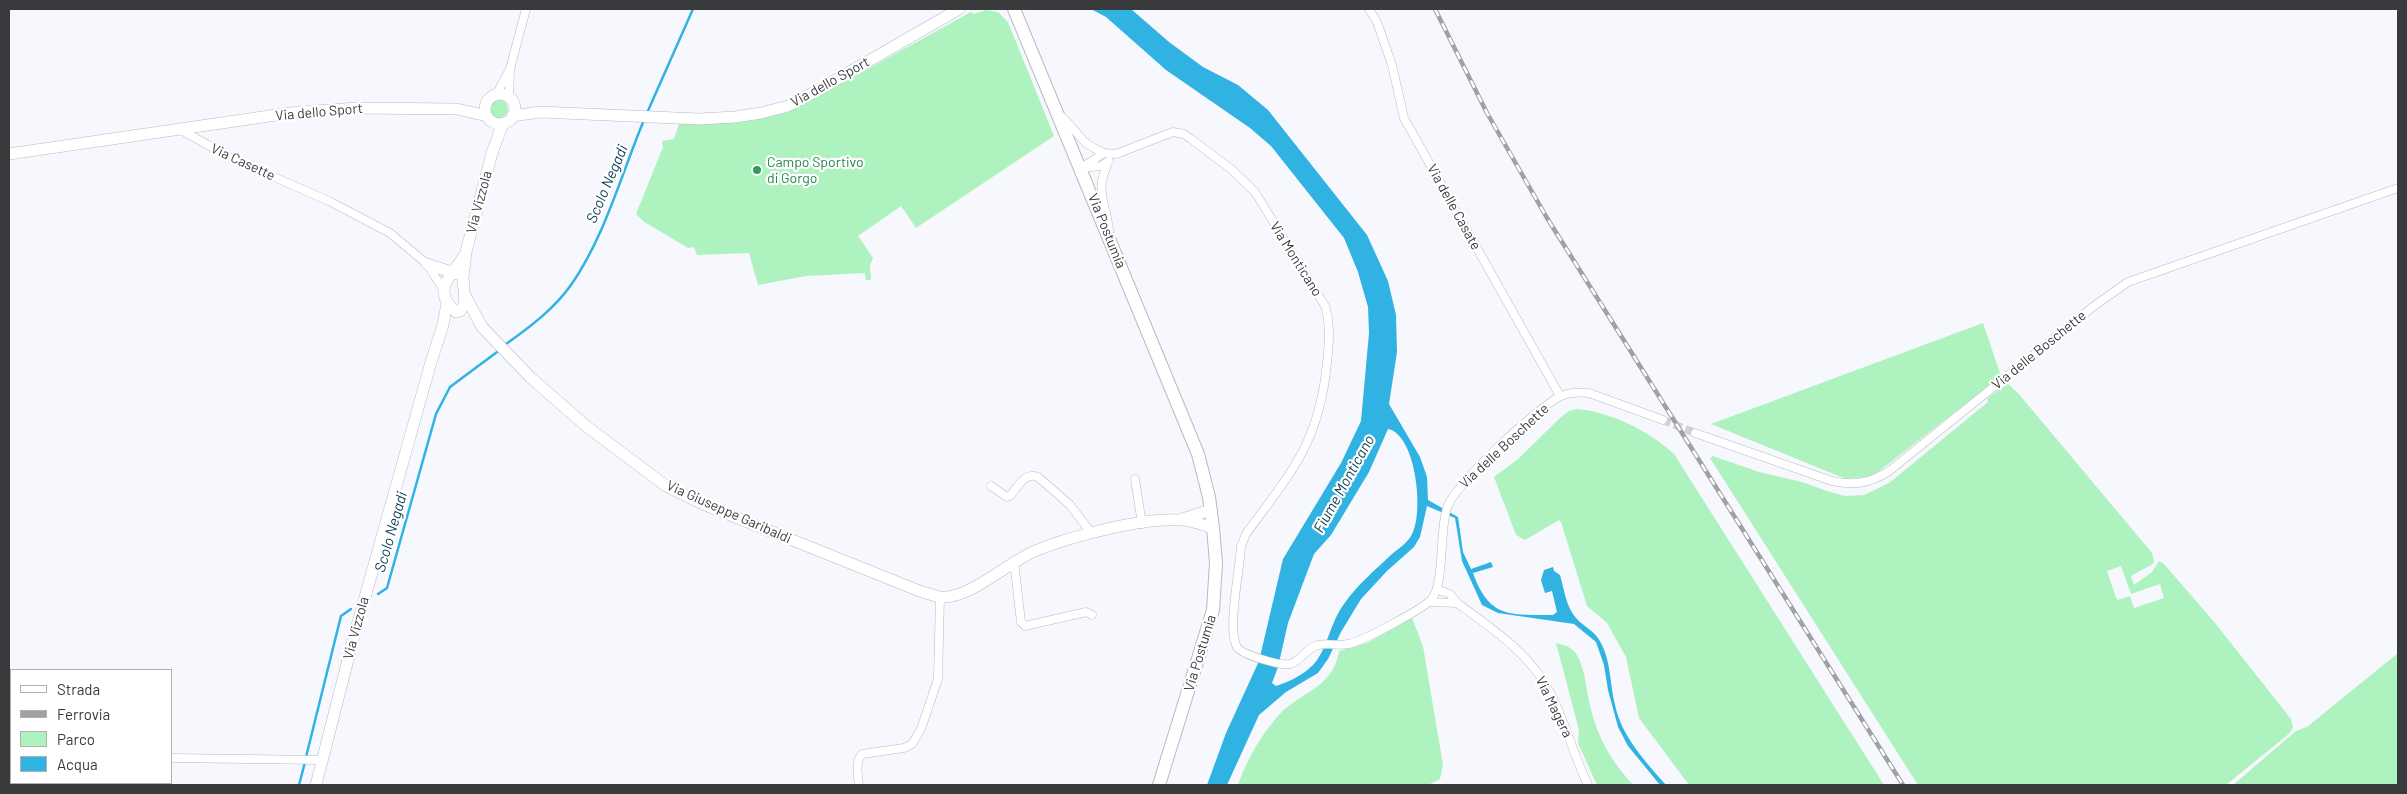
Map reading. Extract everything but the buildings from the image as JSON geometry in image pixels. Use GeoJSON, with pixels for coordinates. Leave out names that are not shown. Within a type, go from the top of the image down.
{"type":"FeatureCollection","features":[{"type":"Feature","properties":{"kind":"main road","name":"Via Postumia"},"geometry":{"type":"LineString","coordinates":[[1014,9],[1198,454],[1212,518],[1216,563],[1213,610],[1159,785]]}},
{"type":"Feature","properties":{"kind":"street"},"geometry":{"type":"LineString","coordinates":[[511,100],[510,69],[526,9]]}},
{"type":"Feature","properties":{"kind":"street","name":"Via dello Sport"},"geometry":{"type":"LineString","coordinates":[[181,130],[290,113],[356,108],[457,109],[489,118],[508,120],[540,112],[699,119],[735,117],[788,106],[959,9]]}},
{"type":"Feature","properties":{"kind":"street","name":"Via delle Casate"},"geometry":{"type":"LineString","coordinates":[[1369,9],[1378,22],[1392,65],[1404,118],[1560,396]]}},
{"type":"Feature","properties":{"kind":"street"},"geometry":{"type":"LineString","coordinates":[[492,97],[510,69]]}},
{"type":"Feature","properties":{"kind":"street","name":"Via dello Sport"},"geometry":{"type":"LineString","coordinates":[[457,109],[492,97],[511,100],[540,112]]}},
{"type":"Feature","properties":{"kind":"street","name":"Via Vizzola"},"geometry":{"type":"LineString","coordinates":[[492,97],[485,108],[489,118],[492,153]]}},
{"type":"Feature","properties":{"kind":"street","name":"Via Vizzola"},"geometry":{"type":"LineString","coordinates":[[316,785],[318,760],[443,324],[446,298],[445,281],[458,274],[466,252],[492,153],[508,120],[511,100]]}},
{"type":"Feature","properties":{"kind":"street"},"geometry":{"type":"LineString","coordinates":[[1057,112],[1072,126],[1078,138],[1104,153],[1081,168]]}},
{"type":"Feature","properties":{"kind":"street"},"geometry":{"type":"LineString","coordinates":[[9,154],[181,130]]}},
{"type":"Feature","properties":{"kind":"street","name":"Via Casette"},"geometry":{"type":"LineString","coordinates":[[181,130],[235,160],[329,201],[390,232],[426,264],[446,298]]}},
{"type":"Feature","properties":{"kind":"street","name":"Via Monticano"},"geometry":{"type":"LineString","coordinates":[[1104,153],[1116,154],[1173,132],[1184,134],[1214,155],[1255,192],[1321,296],[1328,316],[1329,347],[1323,394],[1313,433],[1300,460],[1246,534],[1241,546],[1233,632],[1237,646],[1246,654],[1284,664],[1291,664],[1312,647],[1318,645],[1349,644],[1366,638],[1430,602]]}},
{"type":"Feature","properties":{"kind":"street"},"geometry":{"type":"LineString","coordinates":[[1081,168],[1101,166],[1116,154]]}},
{"type":"Feature","properties":{"kind":"street"},"geometry":{"type":"LineString","coordinates":[[1108,162],[1102,180],[1102,194],[1108,213],[1110,239]]}},
{"type":"Feature","properties":{"kind":"street","name":"Via delle Boschette"},"geometry":{"type":"LineString","coordinates":[[1695,433],[1832,481],[1847,484],[1863,484],[1888,472],[2094,306],[2128,282],[2398,188]]}},
{"type":"Feature","properties":{"kind":"street"},"geometry":{"type":"LineString","coordinates":[[426,264],[458,274],[466,296],[482,327]]}},
{"type":"Feature","properties":{"kind":"street"},"geometry":{"type":"LineString","coordinates":[[443,324],[465,304],[466,296]]}},
{"type":"Feature","properties":{"kind":"street"},"geometry":{"type":"LineString","coordinates":[[446,298],[458,312],[482,327]]}},
{"type":"Feature","properties":{"kind":"street","name":"Via Giuseppe Garibaldi"},"geometry":{"type":"LineString","coordinates":[[482,327],[510,358],[586,426],[666,486],[706,505],[922,592],[940,597],[964,594],[1014,561],[1036,550],[1092,534],[1142,524],[1212,518]]}},
{"type":"Feature","properties":{"kind":"street","name":"Via delle Boschette"},"geometry":{"type":"LineString","coordinates":[[1438,590],[1441,526],[1447,506],[1462,482],[1540,411],[1560,396],[1576,392],[1589,393],[1663,420]]}},
{"type":"Feature","properties":{"kind":"street"},"geometry":{"type":"LineString","coordinates":[[991,486],[1007,497],[1027,476],[1032,474],[1070,505],[1092,534]]}},
{"type":"Feature","properties":{"kind":"street"},"geometry":{"type":"LineString","coordinates":[[1135,479],[1142,524]]}},
{"type":"Feature","properties":{"kind":"street","name":"Via Giuseppe Garibaldi"},"geometry":{"type":"LineString","coordinates":[[1180,520],[1212,518]]}},
{"type":"Feature","properties":{"kind":"street"},"geometry":{"type":"LineString","coordinates":[[1014,561],[1021,622],[1025,626],[1086,612],[1092,616]]}},
{"type":"Feature","properties":{"kind":"street","name":"Via Magera"},"geometry":{"type":"LineString","coordinates":[[1439,574],[1457,603],[1513,646],[1534,668],[1555,703],[1588,785]]}},
{"type":"Feature","properties":{"kind":"street"},"geometry":{"type":"LineString","coordinates":[[1430,602],[1438,590],[1450,594]]}},
{"type":"Feature","properties":{"kind":"street"},"geometry":{"type":"LineString","coordinates":[[859,785],[858,765],[862,754],[904,748],[912,744],[921,729],[938,679],[940,597]]}},
{"type":"Feature","properties":{"kind":"street"},"geometry":{"type":"LineString","coordinates":[[1430,602],[1457,603]]}},
{"type":"Feature","properties":{"kind":"street"},"geometry":{"type":"LineString","coordinates":[[172,758],[318,760]]}},
{"type":"Feature","properties":{"kind":"green space"},"geometry":{"type":"Polygon","coordinates":[[[986,10],[998,12],[1008,22],[1054,136],[916,228],[901,206],[858,236],[873,258],[870,265],[871,280],[866,280],[865,273],[806,276],[758,285],[749,253],[697,255],[694,247],[688,248],[643,221],[636,214],[663,147],[662,141],[674,139],[679,124],[817,97],[971,12],[974,14],[986,10]]]}},
{"type":"Feature","properties":{"kind":"green space"},"geometry":{"type":"Polygon","coordinates":[[[495,100],[503,100],[508,105],[506,116],[495,118],[490,113],[490,105],[495,100]]]}},
{"type":"Feature","properties":{"kind":"green space"},"geometry":{"type":"Polygon","coordinates":[[[1983,323],[2001,376],[1878,472],[1866,477],[1846,479],[1711,424],[1983,323]]]}},
{"type":"Feature","properties":{"kind":"green space"},"geometry":{"type":"Polygon","coordinates":[[[2007,383],[2018,393],[2152,553],[2153,564],[2131,576],[2134,585],[2152,572],[2159,561],[2164,564],[2215,623],[2291,719],[2293,727],[2290,733],[2226,785],[1918,785],[1710,458],[1713,456],[1759,472],[1802,482],[1845,496],[1864,495],[1889,483],[1988,402],[1987,399],[2007,383]],[[2121,566],[2107,571],[2117,600],[2130,596],[2134,608],[2164,598],[2160,584],[2131,594],[2121,566]]]}},
{"type":"Feature","properties":{"kind":"green space"},"geometry":{"type":"Polygon","coordinates":[[[1577,409],[1603,414],[1629,424],[1653,438],[1674,454],[1884,785],[1689,785],[1639,718],[1626,657],[1607,623],[1587,606],[1561,522],[1559,520],[1525,540],[1516,535],[1494,477],[1517,460],[1560,418],[1569,411],[1577,409]]]}},
{"type":"Feature","properties":{"kind":"green space"},"geometry":{"type":"Polygon","coordinates":[[[1412,618],[1423,646],[1443,765],[1440,779],[1428,785],[1238,785],[1250,758],[1266,731],[1287,708],[1323,682],[1336,664],[1339,651],[1367,643],[1412,618]]]}},
{"type":"Feature","properties":{"kind":"green space"},"geometry":{"type":"Polygon","coordinates":[[[1556,643],[1571,649],[1578,657],[1583,669],[1594,720],[1602,740],[1612,759],[1633,785],[1597,785],[1578,743],[1579,730],[1556,643]]]}},
{"type":"Feature","properties":{"kind":"green space"},"geometry":{"type":"Polygon","coordinates":[[[2398,653],[2398,785],[2233,785],[2296,731],[2307,727],[2398,653]]]}},
{"type":"Feature","properties":{"kind":"water","name":"Fiume Monticano"},"geometry":{"type":"Polygon","coordinates":[[[1091,9],[1131,9],[1169,42],[1203,67],[1238,85],[1268,110],[1367,235],[1388,281],[1396,315],[1397,352],[1389,404],[1420,457],[1427,477],[1428,500],[1458,517],[1463,552],[1471,569],[1491,562],[1493,567],[1473,573],[1486,599],[1502,611],[1524,615],[1553,615],[1557,612],[1552,591],[1545,593],[1541,580],[1544,570],[1553,567],[1554,571],[1560,575],[1573,614],[1596,636],[1605,652],[1615,705],[1623,728],[1635,748],[1666,785],[1660,785],[1628,746],[1618,727],[1608,690],[1604,665],[1596,642],[1574,624],[1498,613],[1482,605],[1462,561],[1455,518],[1427,506],[1420,537],[1414,547],[1387,571],[1361,599],[1341,632],[1328,659],[1318,673],[1286,692],[1259,715],[1227,785],[1207,785],[1226,733],[1259,661],[1283,559],[1341,463],[1361,421],[1369,333],[1368,307],[1358,272],[1344,238],[1271,146],[1250,128],[1166,70],[1106,17],[1091,9]],[[1388,429],[1369,472],[1331,535],[1314,554],[1288,623],[1278,667],[1272,683],[1276,686],[1296,678],[1313,665],[1322,651],[1339,611],[1349,597],[1366,578],[1411,536],[1415,526],[1417,511],[1415,477],[1411,460],[1398,434],[1388,429]]]}},
{"type":"Feature","properties":{"kind":"waterway","name":"Scolo Negadi"},"geometry":{"type":"LineString","coordinates":[[647,113],[693,9]]}},
{"type":"Feature","properties":{"kind":"waterway","name":"Scolo Negadi"},"geometry":{"type":"LineString","coordinates":[[506,344],[533,324],[557,302],[583,266],[612,205],[644,120]]}},
{"type":"Feature","properties":{"kind":"waterway","name":"Scolo Negadi"},"geometry":{"type":"LineString","coordinates":[[378,594],[387,588],[436,414],[450,387],[497,352]]}},
{"type":"Feature","properties":{"kind":"waterway","name":"Scolo Negadi"},"geometry":{"type":"LineString","coordinates":[[306,757],[341,616],[351,609]]}},
{"type":"Feature","properties":{"kind":"waterway","name":"Scolo Negadi"},"geometry":{"type":"LineString","coordinates":[[299,785],[305,762]]}},
{"type":"Feature","properties":{"kind":"tunnel"},"geometry":{"type":"LineString","coordinates":[[1663,420],[1695,433]]}},
{"type":"Feature","properties":{"kind":"railway"},"geometry":{"type":"LineString","coordinates":[[1435,9],[1487,113],[1547,218],[1903,785]]}},
{"type":"Feature","properties":{"kind":"place","name":"Campo Sportivo di Gorgo"},"geometry":{"type":"Point","coordinates":[757,170]}}]}
